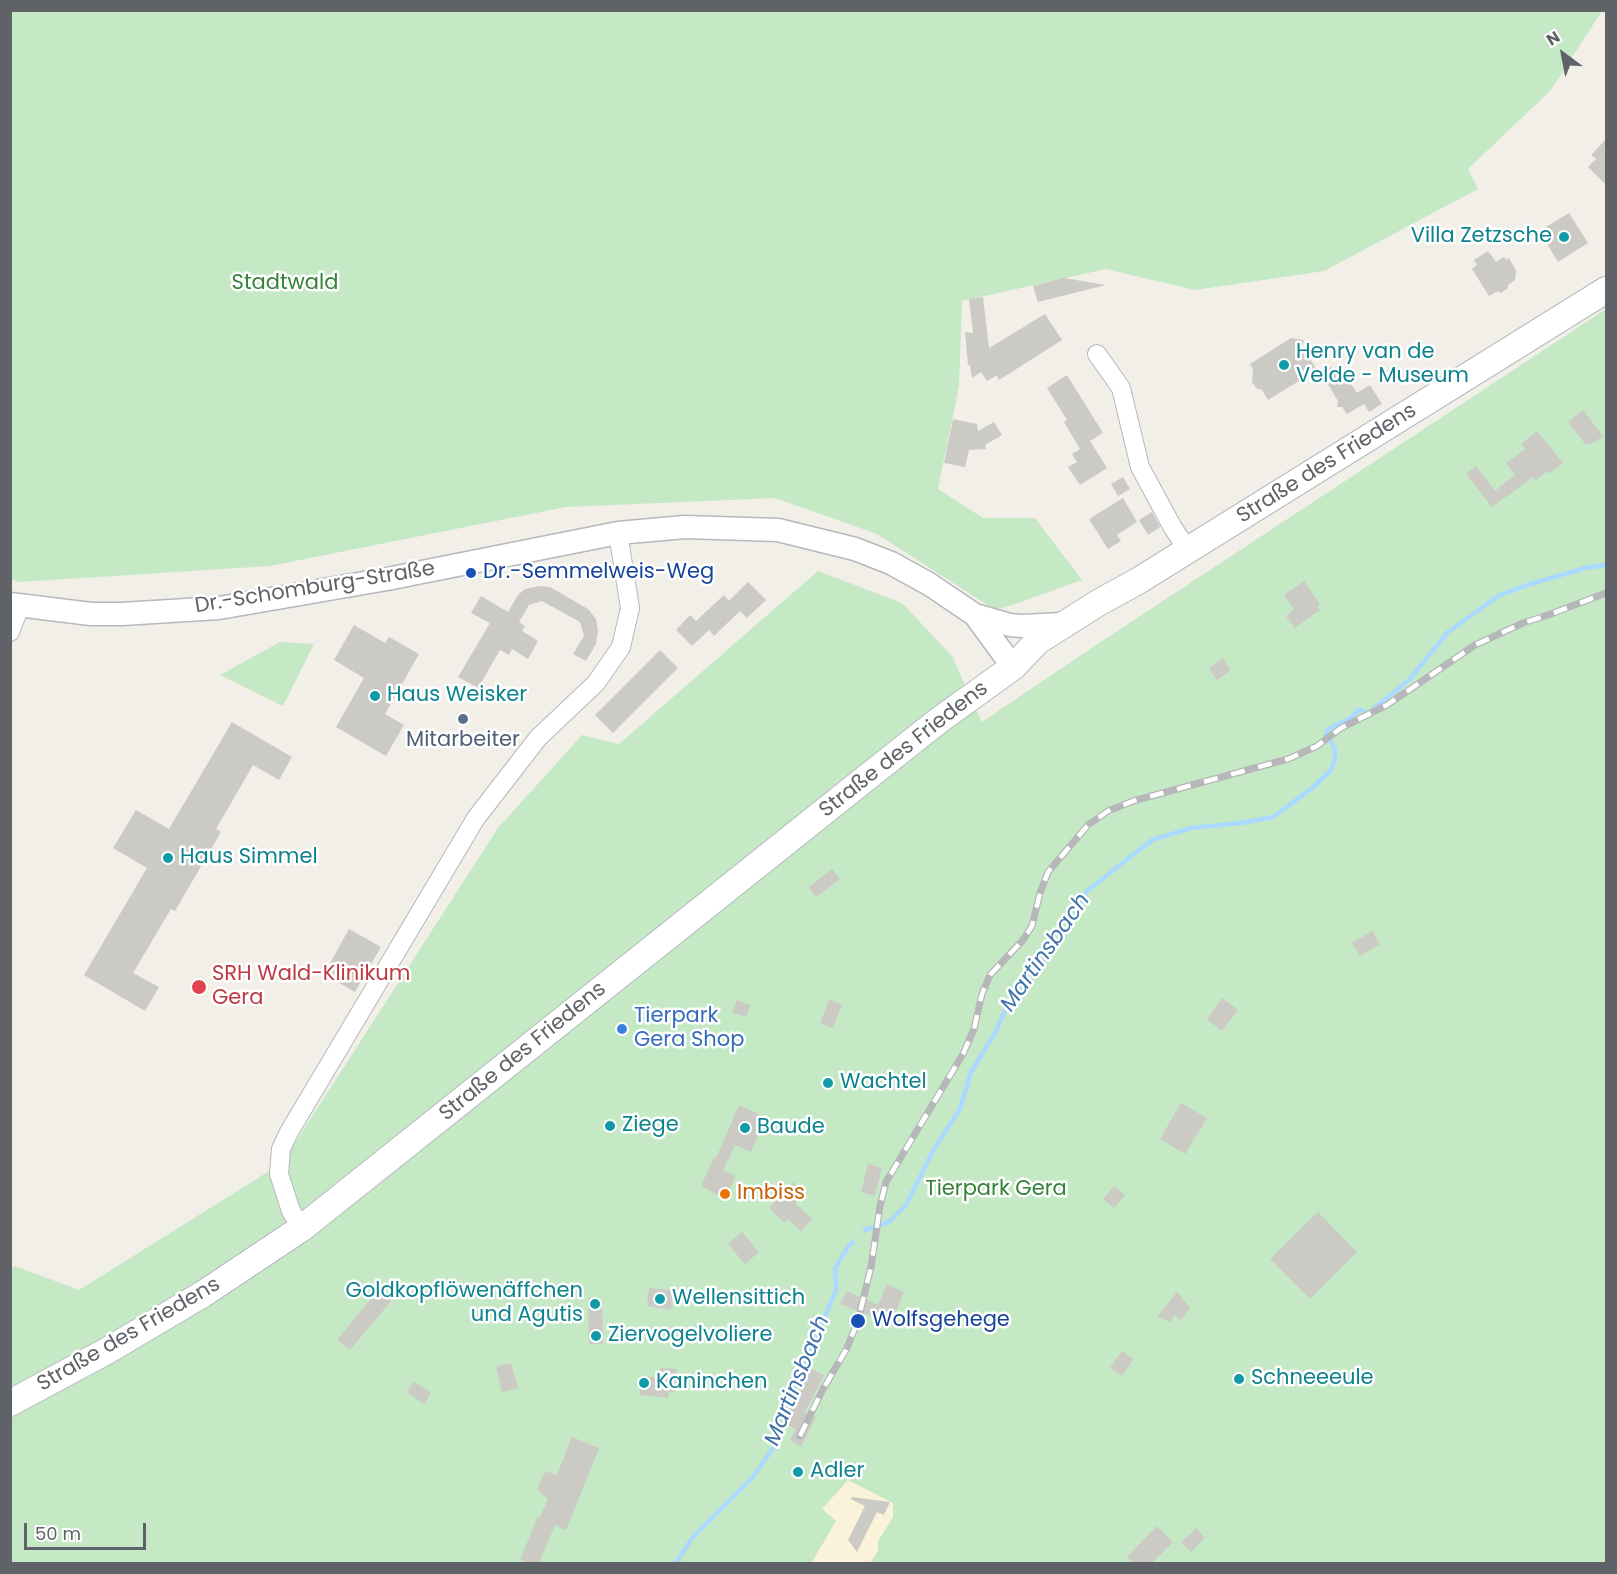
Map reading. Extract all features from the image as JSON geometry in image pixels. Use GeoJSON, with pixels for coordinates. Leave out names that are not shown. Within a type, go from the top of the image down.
{"type":"FeatureCollection","features":[{"type":"Feature","properties":{"kind":"main road","name":"Straße des Friedens"},"geometry":{"type":"LineString","coordinates":[[10,1403],[105,1352],[203,1294],[302,1228],[938,721],[1013,667],[1038,641],[1606,290]]}},
{"type":"Feature","properties":{"kind":"main road","name":"Straße des Friedens"},"geometry":{"type":"LineString","coordinates":[[1013,667],[1047,652],[1104,614],[1138,581]]}},
{"type":"Feature","properties":{"kind":"street"},"geometry":{"type":"LineString","coordinates":[[1096,354],[1121,388],[1140,467],[1173,528],[1188,550]]}},
{"type":"Feature","properties":{"kind":"street","name":"Dr.-Schomburg-Straße"},"geometry":{"type":"LineString","coordinates":[[15,605],[101,614],[219,608],[387,579],[618,532],[685,527],[778,530],[855,549],[891,564],[928,584],[975,615],[1013,667]]}},
{"type":"Feature","properties":{"kind":"street"},"geometry":{"type":"LineString","coordinates":[[302,1228],[291,1211],[279,1174],[280,1149],[476,818],[538,738],[596,683],[621,647],[630,608],[618,532]]}},
{"type":"Feature","properties":{"kind":"street"},"geometry":{"type":"LineString","coordinates":[[10,632],[15,605]]}},
{"type":"Feature","properties":{"kind":"street"},"geometry":{"type":"LineString","coordinates":[[975,615],[1010,625],[1063,624]]}},
{"type":"Feature","properties":{"kind":"green space","name":"Stadtwald"},"geometry":{"type":"Polygon","coordinates":[[[10,11],[1602,11],[1551,90],[1468,169],[1478,189],[1324,271],[1195,290],[1106,269],[962,301],[959,386],[938,489],[983,518],[1035,518],[1082,580],[995,610],[877,534],[775,498],[566,507],[270,566],[19,582],[11,579],[10,11]]]}},
{"type":"Feature","properties":{"kind":"green space","name":"Tierpark Gera"},"geometry":{"type":"Polygon","coordinates":[[[1606,309],[1606,1563],[11,1564],[11,1270],[15,1266],[79,1290],[282,1163],[498,828],[582,735],[619,744],[818,571],[902,603],[952,656],[982,722],[1606,309]]]}},
{"type":"Feature","properties":{"kind":"green space"},"geometry":{"type":"Polygon","coordinates":[[[280,642],[314,644],[283,706],[220,675],[280,642]]]}},
{"type":"Feature","properties":{"kind":"sand"},"geometry":{"type":"Polygon","coordinates":[[[848,1480],[893,1503],[893,1517],[878,1541],[878,1551],[870,1563],[811,1564],[836,1521],[822,1509],[848,1480]]]}},
{"type":"Feature","properties":{"kind":"building"},"geometry":{"type":"Polygon","coordinates":[[[1606,139],[1606,185],[1588,167],[1596,159],[1591,155],[1606,139]]]}},
{"type":"Feature","properties":{"kind":"building","name":"Villa Zetzsche"},"geometry":{"type":"Polygon","coordinates":[[[1569,213],[1588,243],[1558,262],[1539,231],[1569,213]]]}},
{"type":"Feature","properties":{"kind":"building"},"geometry":{"type":"Polygon","coordinates":[[[1488,251],[1496,262],[1504,257],[1506,260],[1509,258],[1516,270],[1515,280],[1508,285],[1508,288],[1501,293],[1498,291],[1489,296],[1472,269],[1477,265],[1474,260],[1488,251]]]}},
{"type":"Feature","properties":{"kind":"building"},"geometry":{"type":"Polygon","coordinates":[[[1063,278],[1106,285],[1038,302],[1033,286],[1063,278]]]}},
{"type":"Feature","properties":{"kind":"building"},"geometry":{"type":"Polygon","coordinates":[[[983,297],[989,348],[1045,314],[1062,340],[999,380],[997,375],[987,381],[981,372],[972,378],[970,365],[968,365],[965,332],[973,333],[969,299],[983,297]]]}},
{"type":"Feature","properties":{"kind":"building"},"geometry":{"type":"Polygon","coordinates":[[[1291,338],[1304,340],[1302,346],[1317,370],[1268,400],[1262,390],[1256,388],[1252,382],[1253,369],[1250,364],[1291,338]]]}},
{"type":"Feature","properties":{"kind":"building"},"geometry":{"type":"Polygon","coordinates":[[[1339,365],[1357,393],[1370,385],[1382,404],[1369,412],[1364,404],[1347,414],[1342,407],[1337,407],[1338,401],[1321,373],[1330,367],[1334,368],[1339,365]]]}},
{"type":"Feature","properties":{"kind":"building"},"geometry":{"type":"Polygon","coordinates":[[[1067,375],[1103,433],[1090,441],[1107,468],[1080,485],[1068,467],[1077,462],[1072,454],[1080,449],[1064,422],[1067,420],[1047,388],[1067,375]]]}},
{"type":"Feature","properties":{"kind":"building"},"geometry":{"type":"Polygon","coordinates":[[[1583,410],[1603,436],[1590,445],[1589,443],[1586,445],[1568,422],[1583,410]]]}},
{"type":"Feature","properties":{"kind":"building"},"geometry":{"type":"Polygon","coordinates":[[[953,419],[977,424],[978,431],[994,422],[1002,435],[985,445],[986,449],[969,450],[965,467],[944,463],[953,419]]]}},
{"type":"Feature","properties":{"kind":"building"},"geometry":{"type":"Polygon","coordinates":[[[1537,431],[1563,463],[1536,480],[1533,477],[1492,507],[1467,473],[1476,466],[1495,491],[1515,475],[1506,463],[1525,449],[1521,444],[1537,431]]]}},
{"type":"Feature","properties":{"kind":"building"},"geometry":{"type":"Polygon","coordinates":[[[1123,477],[1130,489],[1118,496],[1111,484],[1123,477]]]}},
{"type":"Feature","properties":{"kind":"building"},"geometry":{"type":"Polygon","coordinates":[[[1123,498],[1137,522],[1117,535],[1121,541],[1108,549],[1089,519],[1123,498]]]}},
{"type":"Feature","properties":{"kind":"building"},"geometry":{"type":"Polygon","coordinates":[[[1152,512],[1160,527],[1148,535],[1139,520],[1152,512]]]}},
{"type":"Feature","properties":{"kind":"building"},"geometry":{"type":"Polygon","coordinates":[[[1304,581],[1320,604],[1317,606],[1320,610],[1295,628],[1286,616],[1294,609],[1284,595],[1304,581]]]}},
{"type":"Feature","properties":{"kind":"building"},"geometry":{"type":"Polygon","coordinates":[[[748,582],[766,600],[747,618],[740,611],[714,636],[709,630],[692,646],[676,630],[690,615],[696,621],[724,595],[729,601],[748,582]]]}},
{"type":"Feature","properties":{"kind":"building"},"geometry":{"type":"Polygon","coordinates":[[[539,586],[550,587],[588,609],[596,619],[598,631],[596,644],[586,661],[573,654],[584,636],[580,622],[542,601],[529,605],[519,622],[525,626],[522,631],[538,641],[528,659],[512,649],[509,655],[500,650],[478,688],[458,677],[490,623],[471,613],[481,596],[508,612],[518,595],[525,589],[539,586]]]}},
{"type":"Feature","properties":{"kind":"building","name":"Haus Weisker"},"geometry":{"type":"Polygon","coordinates":[[[354,625],[385,643],[389,637],[419,654],[385,714],[404,725],[386,756],[336,727],[364,678],[334,660],[354,625]]]}},
{"type":"Feature","properties":{"kind":"building"},"geometry":{"type":"Polygon","coordinates":[[[660,650],[678,668],[613,733],[595,715],[660,650]]]}},
{"type":"Feature","properties":{"kind":"building"},"geometry":{"type":"Polygon","coordinates":[[[1223,658],[1231,670],[1217,680],[1209,668],[1223,658]]]}},
{"type":"Feature","properties":{"kind":"building","name":"Haus Simmel"},"geometry":{"type":"Polygon","coordinates":[[[232,722],[292,757],[279,780],[253,765],[216,829],[221,832],[175,911],[171,909],[133,973],[159,987],[145,1011],[84,975],[147,868],[113,848],[136,810],[169,829],[232,722]]]}},
{"type":"Feature","properties":{"kind":"building"},"geometry":{"type":"Polygon","coordinates":[[[832,869],[840,879],[816,897],[809,887],[832,869]]]}},
{"type":"Feature","properties":{"kind":"building"},"geometry":{"type":"Polygon","coordinates":[[[349,929],[381,947],[355,992],[324,974],[349,929]]]}},
{"type":"Feature","properties":{"kind":"building"},"geometry":{"type":"Polygon","coordinates":[[[1372,931],[1380,944],[1360,956],[1352,943],[1372,931]]]}},
{"type":"Feature","properties":{"kind":"building"},"geometry":{"type":"Polygon","coordinates":[[[1222,998],[1238,1010],[1222,1031],[1207,1019],[1222,998]]]}},
{"type":"Feature","properties":{"kind":"building"},"geometry":{"type":"Polygon","coordinates":[[[737,1000],[750,1005],[746,1017],[732,1012],[737,1000]]]}},
{"type":"Feature","properties":{"kind":"building"},"geometry":{"type":"Polygon","coordinates":[[[829,1000],[842,1004],[833,1028],[820,1023],[829,1000]]]}},
{"type":"Feature","properties":{"kind":"building"},"geometry":{"type":"Polygon","coordinates":[[[1181,1103],[1207,1118],[1185,1154],[1160,1139],[1181,1103]]]}},
{"type":"Feature","properties":{"kind":"building"},"geometry":{"type":"Polygon","coordinates":[[[739,1105],[766,1117],[751,1152],[735,1145],[723,1170],[736,1176],[725,1199],[701,1186],[739,1105]]]}},
{"type":"Feature","properties":{"kind":"building"},"geometry":{"type":"Polygon","coordinates":[[[868,1164],[882,1168],[875,1196],[861,1192],[868,1164]]]}},
{"type":"Feature","properties":{"kind":"building"},"geometry":{"type":"Polygon","coordinates":[[[793,1182],[804,1193],[795,1203],[812,1219],[801,1231],[788,1219],[785,1223],[769,1208],[793,1182]]]}},
{"type":"Feature","properties":{"kind":"building"},"geometry":{"type":"Polygon","coordinates":[[[1114,1186],[1125,1195],[1114,1208],[1103,1199],[1114,1186]]]}},
{"type":"Feature","properties":{"kind":"building"},"geometry":{"type":"Polygon","coordinates":[[[1318,1212],[1357,1252],[1310,1299],[1270,1259],[1318,1212]]]}},
{"type":"Feature","properties":{"kind":"building"},"geometry":{"type":"Polygon","coordinates":[[[742,1232],[759,1252],[745,1264],[728,1244],[742,1232]]]}},
{"type":"Feature","properties":{"kind":"building"},"geometry":{"type":"Polygon","coordinates":[[[887,1284],[904,1292],[892,1320],[887,1318],[884,1321],[840,1304],[847,1291],[878,1305],[887,1284]]]}},
{"type":"Feature","properties":{"kind":"building","name":"Wellensittich"},"geometry":{"type":"Polygon","coordinates":[[[649,1288],[673,1290],[671,1310],[647,1306],[649,1288]]]}},
{"type":"Feature","properties":{"kind":"building"},"geometry":{"type":"Polygon","coordinates":[[[379,1289],[392,1300],[350,1350],[337,1340],[379,1289]]]}},
{"type":"Feature","properties":{"kind":"building"},"geometry":{"type":"Polygon","coordinates":[[[1177,1292],[1190,1308],[1181,1320],[1175,1315],[1170,1322],[1157,1317],[1177,1292]]]}},
{"type":"Feature","properties":{"kind":"building","name":"Ziervogelvoliere"},"geometry":{"type":"Polygon","coordinates":[[[588,1297],[602,1306],[603,1344],[589,1344],[588,1297]]]}},
{"type":"Feature","properties":{"kind":"building"},"geometry":{"type":"Polygon","coordinates":[[[1122,1351],[1133,1359],[1122,1376],[1110,1368],[1122,1351]]]}},
{"type":"Feature","properties":{"kind":"building"},"geometry":{"type":"Polygon","coordinates":[[[511,1363],[518,1388],[502,1392],[496,1367],[511,1363]]]}},
{"type":"Feature","properties":{"kind":"building"},"geometry":{"type":"Polygon","coordinates":[[[660,1368],[677,1369],[675,1392],[669,1392],[668,1398],[640,1395],[641,1376],[659,1378],[660,1368]]]}},
{"type":"Feature","properties":{"kind":"building"},"geometry":{"type":"Polygon","coordinates":[[[811,1369],[824,1375],[805,1412],[816,1417],[801,1446],[790,1440],[796,1429],[782,1423],[811,1369]]]}},
{"type":"Feature","properties":{"kind":"building"},"geometry":{"type":"Polygon","coordinates":[[[414,1381],[431,1393],[424,1404],[407,1392],[414,1381]]]}},
{"type":"Feature","properties":{"kind":"building"},"geometry":{"type":"Polygon","coordinates":[[[572,1437],[599,1448],[566,1530],[555,1525],[539,1563],[520,1560],[537,1518],[539,1519],[548,1499],[537,1489],[545,1471],[557,1475],[572,1437]]]}},
{"type":"Feature","properties":{"kind":"building"},"geometry":{"type":"Polygon","coordinates":[[[852,1497],[890,1502],[884,1515],[877,1512],[857,1552],[848,1540],[865,1506],[851,1499],[852,1497]]]}},
{"type":"Feature","properties":{"kind":"building"},"geometry":{"type":"Polygon","coordinates":[[[1157,1526],[1173,1542],[1152,1563],[1133,1563],[1127,1557],[1157,1526]]]}},
{"type":"Feature","properties":{"kind":"building"},"geometry":{"type":"Polygon","coordinates":[[[1196,1528],[1205,1538],[1191,1552],[1181,1543],[1196,1528]]]}},
{"type":"Feature","properties":{"kind":"waterway","name":"Martinsbach"},"geometry":{"type":"LineString","coordinates":[[865,1230],[889,1222],[906,1205],[934,1149],[960,1109],[971,1072],[995,1033],[1006,1008],[1023,980],[1047,958],[1068,930],[1087,891],[1152,840],[1191,828],[1273,817],[1311,789],[1331,770],[1335,750],[1331,741],[1326,737],[1327,730],[1350,718],[1360,709],[1367,714],[1410,679],[1447,633],[1498,596],[1585,568],[1606,565]]}},
{"type":"Feature","properties":{"kind":"waterway","name":"Martinsbach"},"geometry":{"type":"LineString","coordinates":[[675,1564],[693,1537],[753,1477],[775,1445],[778,1421],[798,1381],[836,1290],[835,1268],[853,1242]]}},
{"type":"Feature","properties":{"kind":"railway"},"geometry":{"type":"LineString","coordinates":[[800,1436],[822,1391],[846,1350],[858,1321],[871,1267],[886,1182],[963,1054],[974,1029],[982,994],[990,975],[1023,940],[1032,926],[1048,872],[1088,825],[1108,811],[1133,801],[1288,759],[1317,746],[1341,728],[1387,705],[1475,645],[1523,623],[1606,593]]}},
{"type":"Feature","properties":{"kind":"place","name":"Villa Zetzsche"},"geometry":{"type":"Point","coordinates":[1564,237]}},
{"type":"Feature","properties":{"kind":"place","name":"Henry van de Velde - Museum"},"geometry":{"type":"Point","coordinates":[1284,365]}},
{"type":"Feature","properties":{"kind":"place","name":"Dr.-Semmelweis-Weg"},"geometry":{"type":"Point","coordinates":[471,573]}},
{"type":"Feature","properties":{"kind":"place","name":"Haus Weisker"},"geometry":{"type":"Point","coordinates":[375,696]}},
{"type":"Feature","properties":{"kind":"place","name":"Mitarbeiter"},"geometry":{"type":"Point","coordinates":[463,719]}},
{"type":"Feature","properties":{"kind":"place","name":"Haus Simmel"},"geometry":{"type":"Point","coordinates":[168,858]}},
{"type":"Feature","properties":{"kind":"place","name":"SRH Wald-Klinikum Gera"},"geometry":{"type":"Point","coordinates":[199,987]}},
{"type":"Feature","properties":{"kind":"place","name":"Tierpark Gera Shop"},"geometry":{"type":"Point","coordinates":[622,1029]}},
{"type":"Feature","properties":{"kind":"place","name":"Wachtel"},"geometry":{"type":"Point","coordinates":[828,1083]}},
{"type":"Feature","properties":{"kind":"place","name":"Ziege"},"geometry":{"type":"Point","coordinates":[610,1126]}},
{"type":"Feature","properties":{"kind":"place","name":"Baude"},"geometry":{"type":"Point","coordinates":[745,1128]}},
{"type":"Feature","properties":{"kind":"place","name":"Imbiss"},"geometry":{"type":"Point","coordinates":[725,1194]}},
{"type":"Feature","properties":{"kind":"place","name":"Wellensittich"},"geometry":{"type":"Point","coordinates":[660,1299]}},
{"type":"Feature","properties":{"kind":"place","name":"Goldkopflöwenäffchen und Agutis"},"geometry":{"type":"Point","coordinates":[595,1304]}},
{"type":"Feature","properties":{"kind":"place","name":"Wolfsgehege"},"geometry":{"type":"Point","coordinates":[858,1321]}},
{"type":"Feature","properties":{"kind":"place","name":"Ziervogelvoliere"},"geometry":{"type":"Point","coordinates":[596,1336]}},
{"type":"Feature","properties":{"kind":"place","name":"Schneeeule"},"geometry":{"type":"Point","coordinates":[1239,1379]}},
{"type":"Feature","properties":{"kind":"place","name":"Kaninchen"},"geometry":{"type":"Point","coordinates":[644,1383]}},
{"type":"Feature","properties":{"kind":"place","name":"Adler"},"geometry":{"type":"Point","coordinates":[798,1472]}}]}
